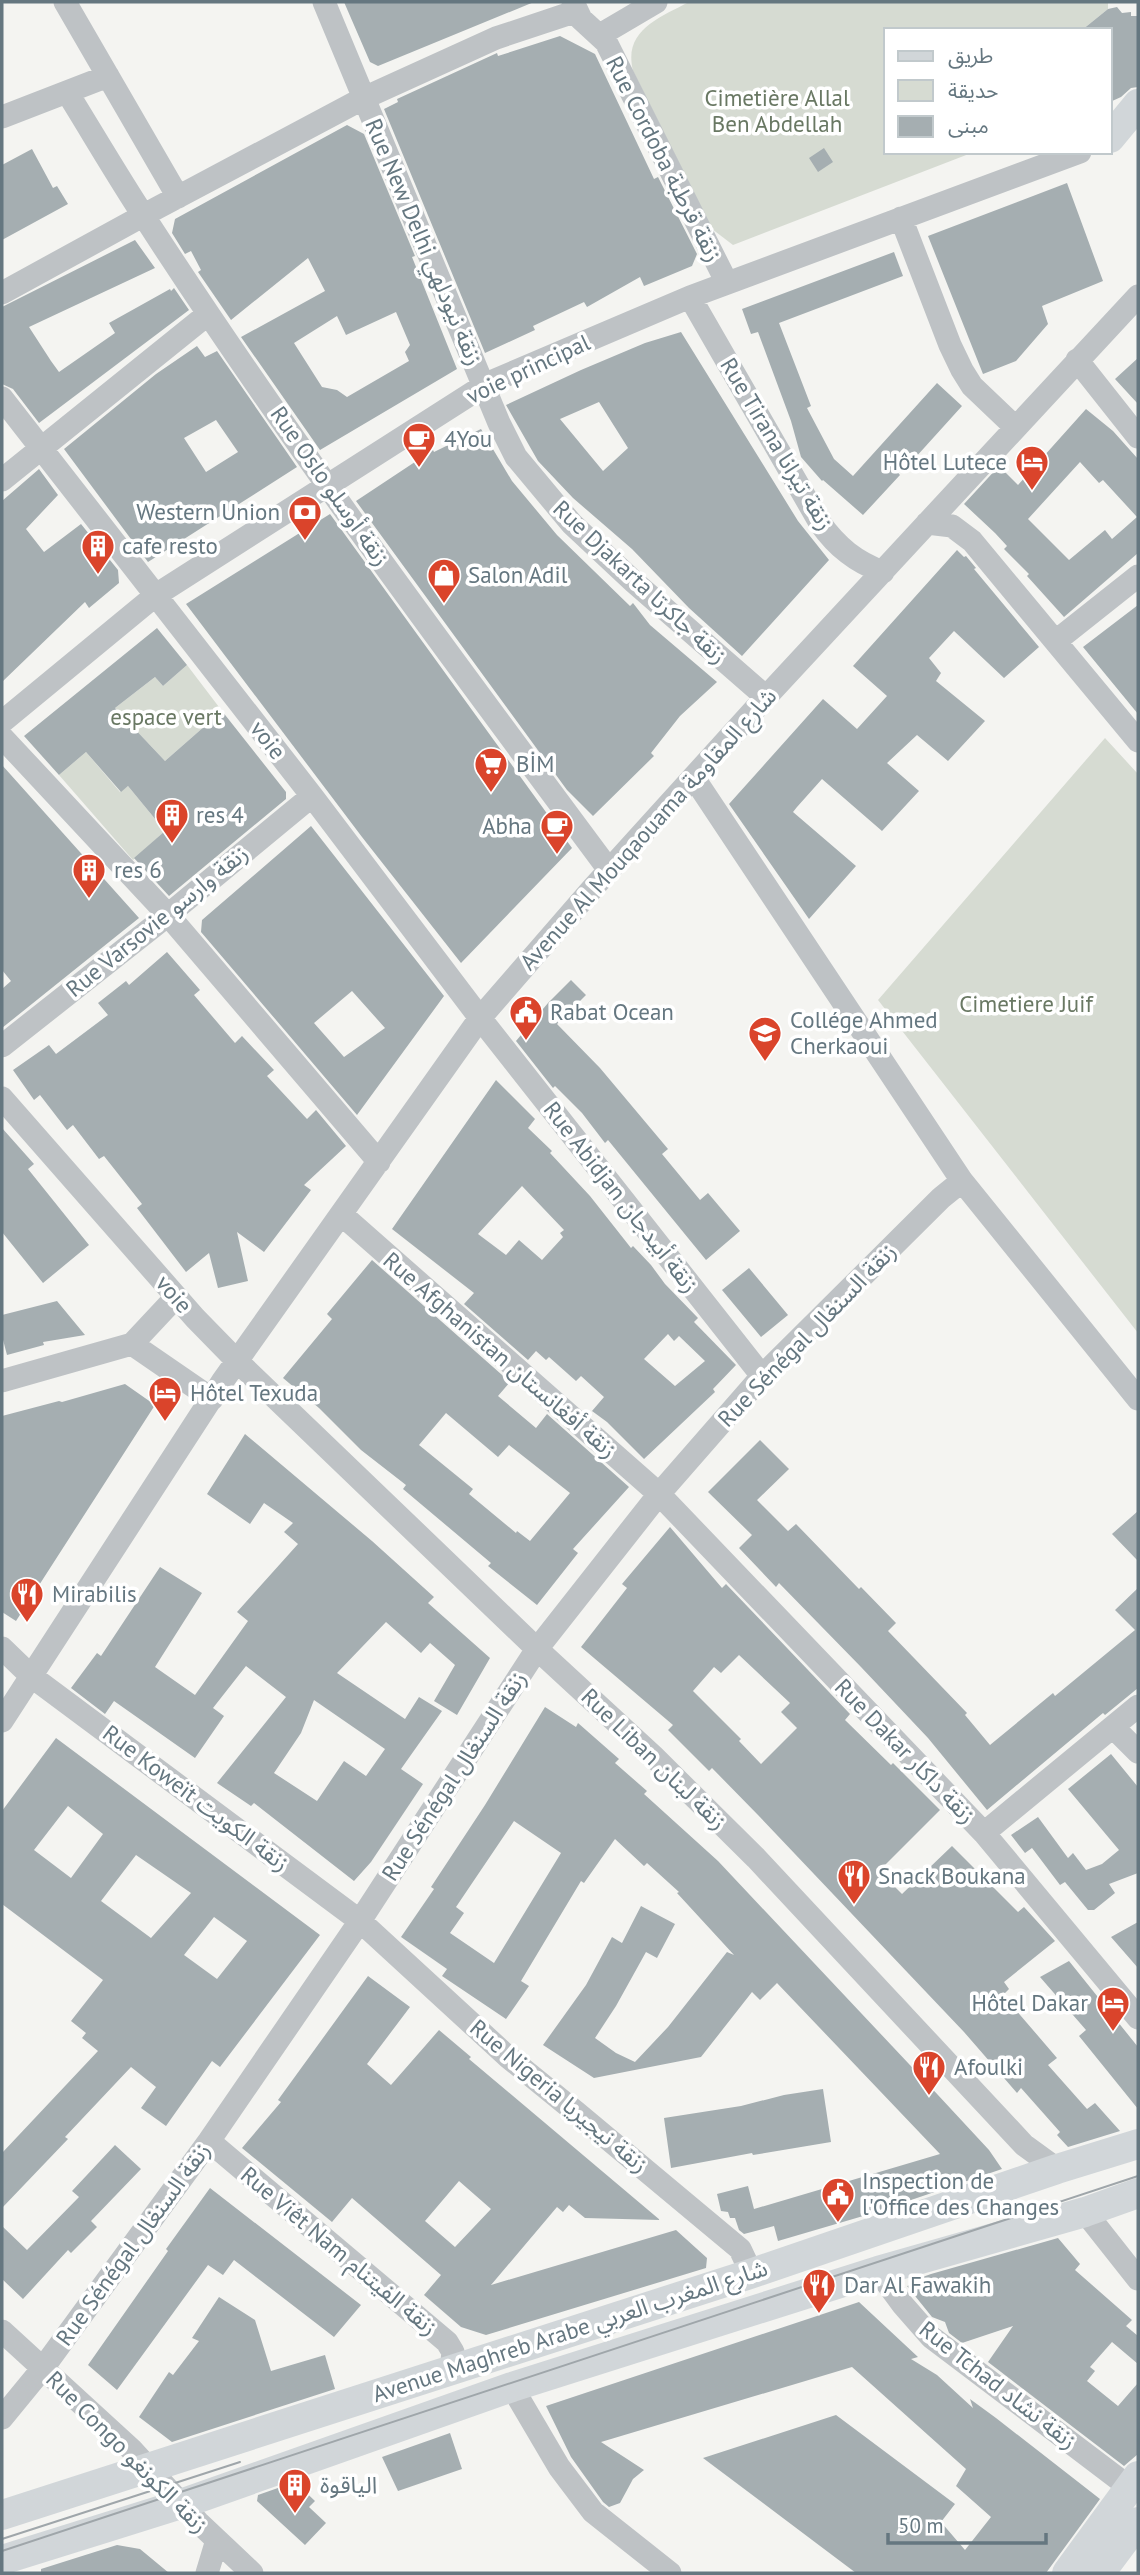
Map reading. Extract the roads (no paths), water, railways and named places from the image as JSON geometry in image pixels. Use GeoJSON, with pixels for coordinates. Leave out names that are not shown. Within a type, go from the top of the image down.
{"type":"FeatureCollection","features":[{"type":"Feature","properties":{"kind":"main road"},"geometry":{"type":"LineString","coordinates":[[1112,136],[1138,104]]}},
{"type":"Feature","properties":{"kind":"main road","name":"Avenue Maghreb Arabe شارع المغرب العربي"},"geometry":{"type":"LineString","coordinates":[[2,2515],[747,2275],[1138,2144]]}},
{"type":"Feature","properties":{"kind":"main road","name":"Avenue Maghreb Arabe شارع المغرب العربي"},"geometry":{"type":"LineString","coordinates":[[2,2560],[181,2504],[512,2387],[878,2271],[1085,2212],[1138,2193]]}},
{"type":"Feature","properties":{"kind":"main road"},"geometry":{"type":"LineString","coordinates":[[1067,2573],[1134,2481]]}},
{"type":"Feature","properties":{"kind":"main road"},"geometry":{"type":"LineString","coordinates":[[1100,2573],[1138,2522]]}},
{"type":"Feature","properties":{"kind":"street"},"geometry":{"type":"LineString","coordinates":[[65,2],[178,197]]}},
{"type":"Feature","properties":{"kind":"street","name":"Rue New Delhi زنقة نيودلهي"},"geometry":{"type":"LineString","coordinates":[[324,2],[484,385]]}},
{"type":"Feature","properties":{"kind":"street","name":"Rue Cordoba زنقة قرطبة"},"geometry":{"type":"LineString","coordinates":[[600,35],[656,2]]}},
{"type":"Feature","properties":{"kind":"street"},"geometry":{"type":"LineString","coordinates":[[2,293],[143,215],[364,99],[496,38],[575,6]]}},
{"type":"Feature","properties":{"kind":"street","name":"Rue Cordoba زنقة قرطبة"},"geometry":{"type":"LineString","coordinates":[[575,6],[587,25],[600,35],[727,283]]}},
{"type":"Feature","properties":{"kind":"street"},"geometry":{"type":"LineString","coordinates":[[2,117],[108,76]]}},
{"type":"Feature","properties":{"kind":"street","name":"Rue Oslo زنقة أوسلو"},"geometry":{"type":"LineString","coordinates":[[67,92],[208,314],[465,677],[609,870]]}},
{"type":"Feature","properties":{"kind":"street"},"geometry":{"type":"LineString","coordinates":[[1112,137],[1138,122]]}},
{"type":"Feature","properties":{"kind":"street","name":"voie principal"},"geometry":{"type":"LineString","coordinates":[[2,722],[156,595],[484,385],[690,297],[1075,154]]}},
{"type":"Feature","properties":{"kind":"street"},"geometry":{"type":"LineString","coordinates":[[901,218],[962,370],[972,386],[1014,427]]}},
{"type":"Feature","properties":{"kind":"street","name":"Avenue Al Mouqaouama شارع المقاومة"},"geometry":{"type":"LineString","coordinates":[[2,1721],[237,1361],[480,1018],[766,696],[1138,296]]}},
{"type":"Feature","properties":{"kind":"street","name":"Rue Tirana زنقة تيرانا"},"geometry":{"type":"LineString","coordinates":[[690,297],[820,523],[830,537],[848,553],[883,572]]}},
{"type":"Feature","properties":{"kind":"street"},"geometry":{"type":"LineString","coordinates":[[2,480],[208,314]]}},
{"type":"Feature","properties":{"kind":"street"},"geometry":{"type":"LineString","coordinates":[[1077,360],[1138,437]]}},
{"type":"Feature","properties":{"kind":"street","name":"Rue Djakarta زنقة جاكرتا"},"geometry":{"type":"LineString","coordinates":[[484,385],[516,457],[572,524],[634,582],[766,696]]}},
{"type":"Feature","properties":{"kind":"street","name":"voie"},"geometry":{"type":"LineString","coordinates":[[2,398],[312,796],[480,1018]]}},
{"type":"Feature","properties":{"kind":"street"},"geometry":{"type":"LineString","coordinates":[[927,523],[952,526],[963,532],[1138,741]]}},
{"type":"Feature","properties":{"kind":"street"},"geometry":{"type":"LineString","coordinates":[[1056,641],[1138,576]]}},
{"type":"Feature","properties":{"kind":"street"},"geometry":{"type":"LineString","coordinates":[[2,737],[168,915],[379,1162]]}},
{"type":"Feature","properties":{"kind":"street"},"geometry":{"type":"LineString","coordinates":[[694,778],[962,1181],[1138,1399]]}},
{"type":"Feature","properties":{"kind":"street","name":"Rue Varsovie زنقة وارسو"},"geometry":{"type":"LineString","coordinates":[[2,1046],[168,915],[312,796]]}},
{"type":"Feature","properties":{"kind":"street","name":"Rue Abidjan زنقة أبيدجان"},"geometry":{"type":"LineString","coordinates":[[480,1018],[762,1377]]}},
{"type":"Feature","properties":{"kind":"street","name":"voie"},"geometry":{"type":"LineString","coordinates":[[2,1098],[176,1297],[237,1361]]}},
{"type":"Feature","properties":{"kind":"street","name":"Rue Sénégal زنقة السنغال"},"geometry":{"type":"LineString","coordinates":[[2,2418],[43,2368],[209,2141],[360,1921],[537,1648],[659,1494],[762,1377],[962,1181]]}},
{"type":"Feature","properties":{"kind":"street","name":"Rue Afghanistan زنقة أفغانستان"},"geometry":{"type":"LineString","coordinates":[[342,1215],[659,1494]]}},
{"type":"Feature","properties":{"kind":"street"},"geometry":{"type":"LineString","coordinates":[[2,1381],[132,1345],[176,1297]]}},
{"type":"Feature","properties":{"kind":"street"},"geometry":{"type":"LineString","coordinates":[[132,1345],[212,1399]]}},
{"type":"Feature","properties":{"kind":"street","name":"Rue Liban زنقة لبنان"},"geometry":{"type":"LineString","coordinates":[[237,1361],[653,1756],[756,1858],[1024,2145],[1057,2169]]}},
{"type":"Feature","properties":{"kind":"street","name":"Rue Dakar زنقة داكار"},"geometry":{"type":"LineString","coordinates":[[659,1494],[984,1833],[1138,2018]]}},
{"type":"Feature","properties":{"kind":"street","name":"Rue Koweït زنقة الكويت"},"geometry":{"type":"LineString","coordinates":[[2,1648],[31,1676],[360,1921]]}},
{"type":"Feature","properties":{"kind":"street"},"geometry":{"type":"LineString","coordinates":[[984,1833],[1138,1706]]}},
{"type":"Feature","properties":{"kind":"street"},"geometry":{"type":"LineString","coordinates":[[1112,1727],[1138,1752]]}},
{"type":"Feature","properties":{"kind":"street","name":"Rue Nigeria زنقة نيجيريا"},"geometry":{"type":"LineString","coordinates":[[360,1921],[508,2057],[578,2112],[740,2249],[745,2257],[747,2275]]}},
{"type":"Feature","properties":{"kind":"street","name":"Rue Viêt Nam زنقة الفيتنام"},"geometry":{"type":"LineString","coordinates":[[209,2141],[447,2342],[453,2352],[451,2369]]}},
{"type":"Feature","properties":{"kind":"street"},"geometry":{"type":"LineString","coordinates":[[1085,2212],[1138,2279]]}},
{"type":"Feature","properties":{"kind":"street","name":"Rue Tchad زنقة نشاد"},"geometry":{"type":"LineString","coordinates":[[878,2271],[931,2337],[1134,2481]]}},
{"type":"Feature","properties":{"kind":"street","name":"Rue Congo زنقة الكونغو"},"geometry":{"type":"LineString","coordinates":[[2,2331],[132,2450],[181,2504],[252,2573]]}},
{"type":"Feature","properties":{"kind":"street"},"geometry":{"type":"LineString","coordinates":[[512,2387],[559,2467],[593,2512],[670,2573]]}},
{"type":"Feature","properties":{"kind":"street"},"geometry":{"type":"LineString","coordinates":[[207,2573],[217,2540]]}},
{"type":"Feature","properties":{"kind":"tram line"},"geometry":{"type":"LineString","coordinates":[[2,2551],[1138,2176]]}},
{"type":"Feature","properties":{"kind":"tram line"},"geometry":{"type":"LineString","coordinates":[[2,2539],[240,2462]]}},
{"type":"Feature","properties":{"kind":"place","name":"4You"},"geometry":{"type":"Point","coordinates":[419,469]}},
{"type":"Feature","properties":{"kind":"place","name":"Hôtel Lutece"},"geometry":{"type":"Point","coordinates":[1032,492]}},
{"type":"Feature","properties":{"kind":"place","name":"Western Union"},"geometry":{"type":"Point","coordinates":[305,542]}},
{"type":"Feature","properties":{"kind":"place","name":"cafe resto"},"geometry":{"type":"Point","coordinates":[98,576]}},
{"type":"Feature","properties":{"kind":"place","name":"Salon Adil"},"geometry":{"type":"Point","coordinates":[444,605]}},
{"type":"Feature","properties":{"kind":"place","name":"BİM"},"geometry":{"type":"Point","coordinates":[491,794]}},
{"type":"Feature","properties":{"kind":"place","name":"res 4"},"geometry":{"type":"Point","coordinates":[172,845]}},
{"type":"Feature","properties":{"kind":"place","name":"Abha"},"geometry":{"type":"Point","coordinates":[557,856]}},
{"type":"Feature","properties":{"kind":"place","name":"res 6"},"geometry":{"type":"Point","coordinates":[89,900]}},
{"type":"Feature","properties":{"kind":"place","name":"Rabat Ocean"},"geometry":{"type":"Point","coordinates":[526,1042]}},
{"type":"Feature","properties":{"kind":"place","name":"Collége Ahmed Cherkaoui"},"geometry":{"type":"Point","coordinates":[765,1063]}},
{"type":"Feature","properties":{"kind":"place","name":"Hôtel Texuda"},"geometry":{"type":"Point","coordinates":[165,1423]}},
{"type":"Feature","properties":{"kind":"place","name":"Mirabilis"},"geometry":{"type":"Point","coordinates":[27,1624]}},
{"type":"Feature","properties":{"kind":"place","name":"Snack Boukana"},"geometry":{"type":"Point","coordinates":[854,1906]}},
{"type":"Feature","properties":{"kind":"place","name":"Hôtel Dakar"},"geometry":{"type":"Point","coordinates":[1113,2033]}},
{"type":"Feature","properties":{"kind":"place","name":"Afoulki"},"geometry":{"type":"Point","coordinates":[929,2097]}},
{"type":"Feature","properties":{"kind":"place","name":"Inspection de l'Office des Changes"},"geometry":{"type":"Point","coordinates":[838,2224]}},
{"type":"Feature","properties":{"kind":"place","name":"Dar Al Fawakih"},"geometry":{"type":"Point","coordinates":[819,2315]}},
{"type":"Feature","properties":{"kind":"place","name":"الياقوة"},"geometry":{"type":"Point","coordinates":[295,2515]}},
{"type":"Feature","properties":{"kind":"park label","name":"Cimetière Allal Ben Abdellah"},"geometry":{"type":"Point","coordinates":[777,111]}},
{"type":"Feature","properties":{"kind":"park label","name":"espace vert"},"geometry":{"type":"Point","coordinates":[166,717]}},
{"type":"Feature","properties":{"kind":"park label","name":"Cimetiere Juif"},"geometry":{"type":"Point","coordinates":[1026,1004]}}]}
